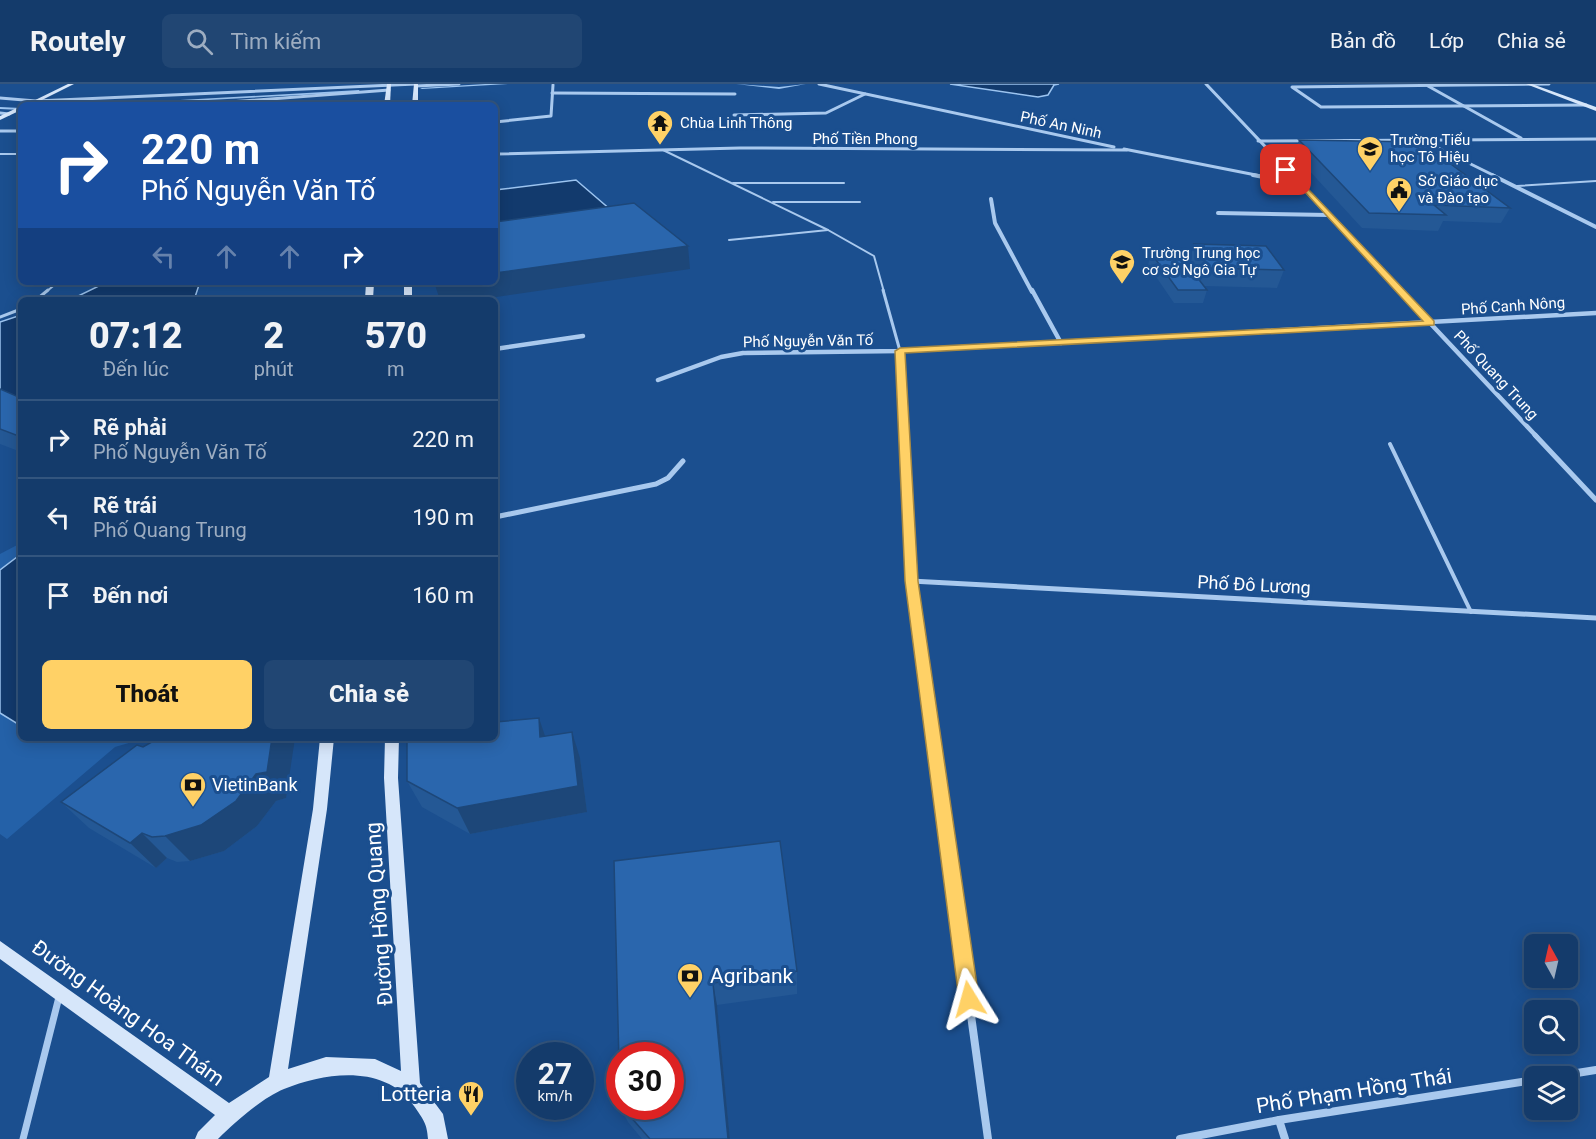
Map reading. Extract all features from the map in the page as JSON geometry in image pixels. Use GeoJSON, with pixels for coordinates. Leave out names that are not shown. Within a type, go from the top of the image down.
{"type":"FeatureCollection","features":[{"type":"Feature","properties":{"kind":"street"},"geometry":{"type":"LineString","coordinates":[[36,101],[72,84]]}},
{"type":"Feature","properties":{"kind":"street"},"geometry":{"type":"LineString","coordinates":[[283,90],[286,84]]}},
{"type":"Feature","properties":{"kind":"street"},"geometry":{"type":"LineString","coordinates":[[223,102],[389,87],[459,84]]}},
{"type":"Feature","properties":{"kind":"street","name":"Phố An Ninh"},"geometry":{"type":"LineString","coordinates":[[819,84],[1299,184]]}},
{"type":"Feature","properties":{"kind":"street","name":"Phố Quang Trung"},"geometry":{"type":"LineString","coordinates":[[1206,84],[1596,500]]}},
{"type":"Feature","properties":{"kind":"street"},"geometry":{"type":"LineString","coordinates":[[1528,84],[1596,109]]}},
{"type":"Feature","properties":{"kind":"street"},"geometry":{"type":"LineString","coordinates":[[1586,105],[1321,107],[1292,87],[1549,84],[1596,101]]}},
{"type":"Feature","properties":{"kind":"street"},"geometry":{"type":"LineString","coordinates":[[415,102],[416,85]]}},
{"type":"Feature","properties":{"kind":"street"},"geometry":{"type":"LineString","coordinates":[[498,122],[551,116],[553,85]]}},
{"type":"Feature","properties":{"kind":"street"},"geometry":{"type":"LineString","coordinates":[[1427,86],[1523,140]]}},
{"type":"Feature","properties":{"kind":"street"},"geometry":{"type":"LineString","coordinates":[[0,98],[36,101],[389,87]]}},
{"type":"Feature","properties":{"kind":"street"},"geometry":{"type":"LineString","coordinates":[[387,102],[389,87]]}},
{"type":"Feature","properties":{"kind":"street"},"geometry":{"type":"LineString","coordinates":[[552,93],[735,94]]}},
{"type":"Feature","properties":{"kind":"street"},"geometry":{"type":"LineString","coordinates":[[734,115],[826,113],[865,94]]}},
{"type":"Feature","properties":{"kind":"street"},"geometry":{"type":"LineString","coordinates":[[0,118],[18,110]]}},
{"type":"Feature","properties":{"kind":"street"},"geometry":{"type":"LineString","coordinates":[[0,114],[9,114]]}},
{"type":"Feature","properties":{"kind":"street"},"geometry":{"type":"LineString","coordinates":[[0,131],[18,131]]}},
{"type":"Feature","properties":{"kind":"street"},"geometry":{"type":"LineString","coordinates":[[1258,141],[1596,139]]}},
{"type":"Feature","properties":{"kind":"street"},"geometry":{"type":"LineString","coordinates":[[1422,140],[1596,227]]}},
{"type":"Feature","properties":{"kind":"street","name":"Phố Tiền Phong"},"geometry":{"type":"LineString","coordinates":[[498,154],[663,150],[1127,150]]}},
{"type":"Feature","properties":{"kind":"street"},"geometry":{"type":"LineString","coordinates":[[991,199],[995,223],[1061,343]]}},
{"type":"Feature","properties":{"kind":"street"},"geometry":{"type":"LineString","coordinates":[[1218,213],[1329,215]]}},
{"type":"Feature","properties":{"kind":"street","name":"Phố Canh Nông"},"geometry":{"type":"LineString","coordinates":[[1431,323],[1596,313]]}},
{"type":"Feature","properties":{"kind":"street","name":"Phố Nguyễn Văn Tố"},"geometry":{"type":"LineString","coordinates":[[658,380],[731,355],[900,351],[1431,323]]}},
{"type":"Feature","properties":{"kind":"street"},"geometry":{"type":"LineString","coordinates":[[498,349],[583,336]]}},
{"type":"Feature","properties":{"kind":"street"},"geometry":{"type":"LineString","coordinates":[[900,351],[911,581],[988,1139]]}},
{"type":"Feature","properties":{"kind":"street"},"geometry":{"type":"LineString","coordinates":[[498,516],[656,484],[668,478],[683,461]]}},
{"type":"Feature","properties":{"kind":"street","name":"Phố Đô Lương"},"geometry":{"type":"LineString","coordinates":[[911,581],[1596,618]]}},
{"type":"Feature","properties":{"kind":"street"},"geometry":{"type":"LineString","coordinates":[[278,1082],[320,809],[327,741]]}},
{"type":"Feature","properties":{"kind":"street","name":"Đường Hồng Quang"},"geometry":{"type":"LineString","coordinates":[[392,741],[391,778],[411,1086]]}},
{"type":"Feature","properties":{"kind":"street","name":"Đường Hoàng Hoa Thám"},"geometry":{"type":"LineString","coordinates":[[0,949],[229,1114]]}},
{"type":"Feature","properties":{"kind":"street"},"geometry":{"type":"LineString","coordinates":[[205,1139],[229,1114],[278,1082],[326,1066],[375,1068],[411,1086],[436,1121],[438,1139]]}},
{"type":"Feature","properties":{"kind":"street"},"geometry":{"type":"LineString","coordinates":[[1578,1073],[1596,1070]]}},
{"type":"Feature","properties":{"kind":"street","name":"Phố Phạm Hồng Thái"},"geometry":{"type":"LineString","coordinates":[[1180,1139],[1279,1120],[1524,1082]]}},
{"type":"Feature","properties":{"kind":"street"},"geometry":{"type":"LineString","coordinates":[[1279,1120],[1285,1139]]}},
{"type":"Feature","properties":{"kind":"lane"},"geometry":{"type":"LineString","coordinates":[[663,150],[828,230],[874,256],[900,351]]}},
{"type":"Feature","properties":{"kind":"lane"},"geometry":{"type":"LineString","coordinates":[[0,154],[18,154]]}},
{"type":"Feature","properties":{"kind":"lane"},"geometry":{"type":"LineString","coordinates":[[1517,186],[1596,181]]}},
{"type":"Feature","properties":{"kind":"lane"},"geometry":{"type":"LineString","coordinates":[[730,183],[844,183]]}},
{"type":"Feature","properties":{"kind":"lane"},"geometry":{"type":"LineString","coordinates":[[770,202],[860,202]]}},
{"type":"Feature","properties":{"kind":"lane"},"geometry":{"type":"LineString","coordinates":[[729,240],[828,230]]}},
{"type":"Feature","properties":{"kind":"lane"},"geometry":{"type":"LineString","coordinates":[[40,297],[54,285]]}},
{"type":"Feature","properties":{"kind":"lane"},"geometry":{"type":"LineString","coordinates":[[0,317],[18,310]]}},
{"type":"Feature","properties":{"kind":"lane"},"geometry":{"type":"LineString","coordinates":[[1390,444],[1471,612]]}},
{"type":"Feature","properties":{"kind":"lane"},"geometry":{"type":"LineString","coordinates":[[23,1139],[60,994]]}},
{"type":"Feature","properties":{"kind":"shaded area"},"geometry":{"type":"Polygon","coordinates":[[[950,84],[1059,84],[1054,85],[1048,95],[1038,97],[950,84]]]}},
{"type":"Feature","properties":{"kind":"shaded area"},"geometry":{"type":"Polygon","coordinates":[[[576,180],[626,223],[498,242],[498,190],[576,180]]]}},
{"type":"Feature","properties":{"kind":"shaded area"},"geometry":{"type":"Polygon","coordinates":[[[199,285],[195,297],[76,297],[99,286],[199,285]]]}},
{"type":"Feature","properties":{"kind":"shaded area"},"geometry":{"type":"Polygon","coordinates":[[[18,316],[18,401],[0,398],[0,322],[18,316]]]}},
{"type":"Feature","properties":{"kind":"shaded area"},"geometry":{"type":"Polygon","coordinates":[[[18,545],[18,741],[136,741],[115,747],[7,839],[0,834],[0,554],[18,545]]]}},
{"type":"Feature","properties":{"kind":"shaded area"},"geometry":{"type":"Polygon","coordinates":[[[18,556],[18,724],[0,713],[0,570],[18,556]]]}},
{"type":"Feature","properties":{"kind":"building"},"geometry":{"type":"Polygon","coordinates":[[[1299,140],[1421,142],[1510,208],[1434,205],[1446,215],[1369,213],[1299,140]]]}},
{"type":"Feature","properties":{"kind":"building"},"geometry":{"type":"Polygon","coordinates":[[[634,203],[688,246],[498,273],[498,222],[634,203]]]}},
{"type":"Feature","properties":{"kind":"building"},"geometry":{"type":"Polygon","coordinates":[[[1194,244],[1266,246],[1284,270],[1209,268],[1194,244]]]}},
{"type":"Feature","properties":{"kind":"building"},"geometry":{"type":"Polygon","coordinates":[[[1151,253],[1179,254],[1207,290],[1178,290],[1151,253]]]}},
{"type":"Feature","properties":{"kind":"building"},"geometry":{"type":"Polygon","coordinates":[[[0,389],[18,397],[18,436],[0,429],[0,389]]]}},
{"type":"Feature","properties":{"kind":"building"},"geometry":{"type":"Polygon","coordinates":[[[539,718],[540,737],[572,732],[578,786],[457,808],[407,781],[407,741],[498,741],[498,722],[539,718]]]}},
{"type":"Feature","properties":{"kind":"building"},"geometry":{"type":"Polygon","coordinates":[[[154,741],[272,741],[267,772],[256,774],[236,801],[201,825],[165,836],[152,837],[142,833],[130,843],[61,802],[137,745],[143,747],[154,741]]]}},
{"type":"Feature","properties":{"kind":"building","name":"Agribank"},"geometry":{"type":"Polygon","coordinates":[[[780,841],[797,971],[713,983],[728,1139],[650,1139],[633,1120],[684,1120],[684,1042],[618,1042],[614,861],[780,841]]]}},
{"type":"Feature","properties":{"kind":"waterway"},"geometry":{"type":"LineString","coordinates":[[422,88],[506,84]]}},
{"type":"Feature","properties":{"kind":"waterway"},"geometry":{"type":"LineString","coordinates":[[738,84],[779,88],[804,84]]}},
{"type":"Feature","properties":{"kind":"waterway"},"geometry":{"type":"LineString","coordinates":[[150,102],[359,91]]}},
{"type":"Feature","properties":{"kind":"waterway"},"geometry":{"type":"LineString","coordinates":[[0,108],[18,109]]}},
{"type":"Feature","properties":{"kind":"place","name":"Chùa Linh Thông"},"geometry":{"type":"Point","coordinates":[660,146]}},
{"type":"Feature","properties":{"kind":"place","name":"Trường Tiểu học Tô Hiệu"},"geometry":{"type":"Point","coordinates":[1370,172]}},
{"type":"Feature","properties":{"kind":"place","name":"Sở Giáo dục và Đào tạo"},"geometry":{"type":"Point","coordinates":[1399,213]}},
{"type":"Feature","properties":{"kind":"place","name":"Trường Trung học cơ sở Ngô Gia Tự"},"geometry":{"type":"Point","coordinates":[1122,285]}},
{"type":"Feature","properties":{"kind":"place","name":"VietinBank"},"geometry":{"type":"Point","coordinates":[193,808]}},
{"type":"Feature","properties":{"kind":"place","name":"Agribank"},"geometry":{"type":"Point","coordinates":[690,999]}},
{"type":"Feature","properties":{"kind":"place","name":"Lotteria"},"geometry":{"type":"Point","coordinates":[471,1117]}},
{"type":"Feature","properties":{"kind":"route"},"geometry":{"type":"LineString","coordinates":[[969,999],[911,581],[900,351],[1431,323],[1286,170]]}}]}
